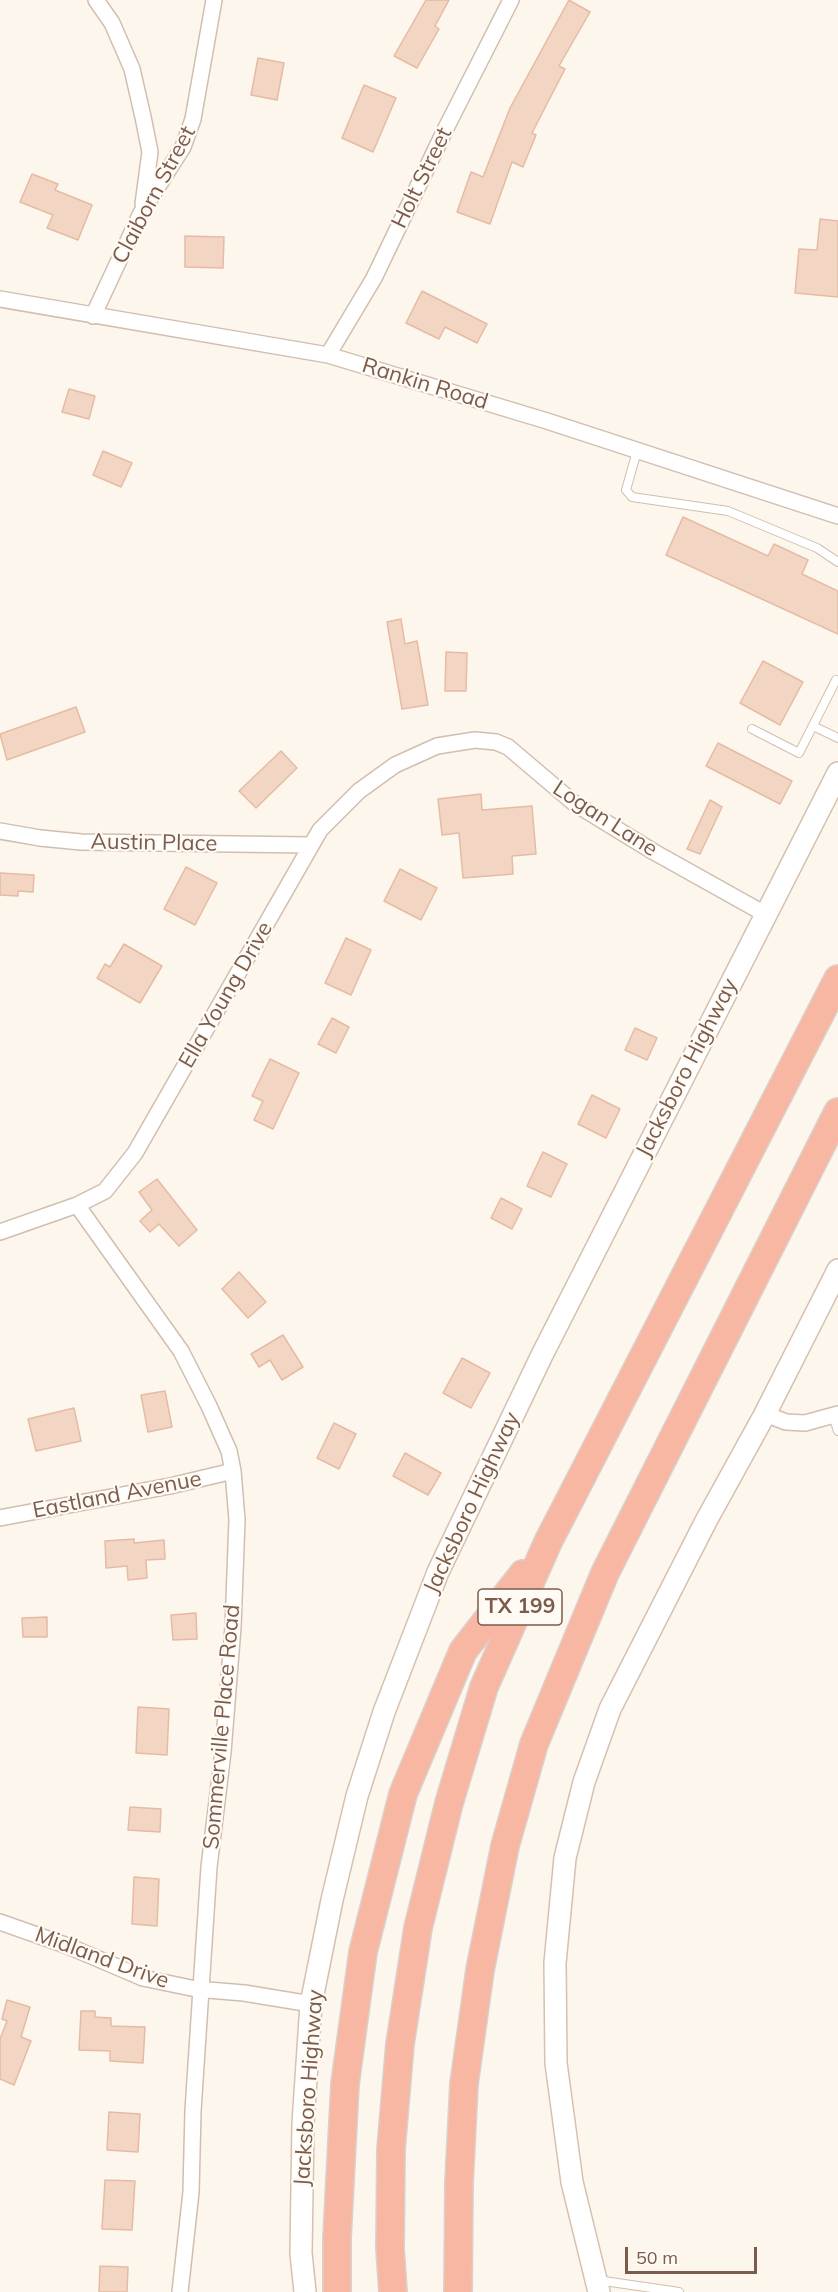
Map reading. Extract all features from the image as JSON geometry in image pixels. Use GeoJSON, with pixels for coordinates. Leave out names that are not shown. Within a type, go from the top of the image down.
{"type":"FeatureCollection","features":[{"type":"Feature","properties":{"kind":"highway","name":"TX 199"},"geometry":{"type":"LineString","coordinates":[[393,2292],[390,2247],[390,2149],[399,2044],[418,1928],[449,1803],[484,1687],[548,1542],[838,979]]}},
{"type":"Feature","properties":{"kind":"highway"},"geometry":{"type":"LineString","coordinates":[[459,2292],[459,2183],[464,2084],[480,1970],[504,1846],[534,1744],[605,1573],[838,1112]]}},
{"type":"Feature","properties":{"kind":"highway"},"geometry":{"type":"LineString","coordinates":[[338,2292],[337,2238],[345,2084],[363,1952],[403,1794],[463,1651],[548,1542]]}},
{"type":"Feature","properties":{"kind":"main road","name":"Jacksboro Highway"},"geometry":{"type":"LineString","coordinates":[[305,2292],[301,2253],[303,2124],[311,2004],[332,1899],[357,1796],[384,1712],[438,1572],[542,1354],[838,773]]}},
{"type":"Feature","properties":{"kind":"main road"},"geometry":{"type":"LineString","coordinates":[[597,2286],[572,2182],[555,2063],[555,1963],[565,1858],[584,1782],[609,1709],[706,1521],[765,1414],[838,1270]]}},
{"type":"Feature","properties":{"kind":"street"},"geometry":{"type":"LineString","coordinates":[[96,0],[112,23],[132,69],[143,117],[150,152],[141,213]]}},
{"type":"Feature","properties":{"kind":"street","name":"Claiborn Street"},"geometry":{"type":"LineString","coordinates":[[93,316],[141,213],[179,154],[194,119],[214,0]]}},
{"type":"Feature","properties":{"kind":"street","name":"Holt Street"},"geometry":{"type":"LineString","coordinates":[[328,355],[374,278],[511,0]]}},
{"type":"Feature","properties":{"kind":"street","name":"Rankin Road"},"geometry":{"type":"LineString","coordinates":[[0,299],[328,355],[547,421],[838,516]]}},
{"type":"Feature","properties":{"kind":"street","name":"Logan Lane"},"geometry":{"type":"LineString","coordinates":[[444,744],[475,740],[496,742],[508,747],[574,803],[654,852],[765,914]]}},
{"type":"Feature","properties":{"kind":"street","name":"Ella Young Drive"},"geometry":{"type":"LineString","coordinates":[[0,1232],[77,1205],[105,1191],[135,1153],[263,932],[309,845],[320,830],[359,791],[395,765],[444,744]]}},
{"type":"Feature","properties":{"kind":"street","name":"Austin Place"},"geometry":{"type":"LineString","coordinates":[[0,831],[81,842],[309,845]]}},
{"type":"Feature","properties":{"kind":"street","name":"Sommerville Place Road"},"geometry":{"type":"LineString","coordinates":[[77,1205],[181,1351],[229,1451],[233,1471],[237,1520],[233,1627],[223,1752],[209,1867],[193,2111],[191,2192],[180,2292]]}},
{"type":"Feature","properties":{"kind":"street"},"geometry":{"type":"LineString","coordinates":[[765,1414],[786,1422],[805,1424],[836,1420]]}},
{"type":"Feature","properties":{"kind":"street","name":"Eastland Avenue"},"geometry":{"type":"LineString","coordinates":[[0,1518],[170,1486],[233,1471]]}},
{"type":"Feature","properties":{"kind":"street","name":"Midland Drive"},"geometry":{"type":"LineString","coordinates":[[2,1927],[68,1947],[143,1978],[202,1989],[311,2004]]}},
{"type":"Feature","properties":{"kind":"lane"},"geometry":{"type":"LineString","coordinates":[[637,451],[626,490],[632,497],[728,511],[817,548],[838,562]]}},
{"type":"Feature","properties":{"kind":"lane"},"geometry":{"type":"LineString","coordinates":[[752,729],[799,753],[836,680]]}},
{"type":"Feature","properties":{"kind":"lane"},"geometry":{"type":"LineString","coordinates":[[813,726],[838,738]]}},
{"type":"Feature","properties":{"kind":"lane"},"geometry":{"type":"LineString","coordinates":[[597,2286],[679,2292]]}},
{"type":"Feature","properties":{"kind":"building"},"geometry":{"type":"Polygon","coordinates":[[[426,0],[449,0],[435,26],[439,29],[417,68],[394,56],[426,0]]]}},
{"type":"Feature","properties":{"kind":"building"},"geometry":{"type":"Polygon","coordinates":[[[569,0],[590,12],[559,66],[565,69],[532,133],[536,135],[523,167],[512,162],[490,224],[457,212],[471,172],[483,177],[510,108],[569,0]]]}},
{"type":"Feature","properties":{"kind":"building"},"geometry":{"type":"Polygon","coordinates":[[[258,58],[284,63],[277,100],[251,95],[258,58]]]}},
{"type":"Feature","properties":{"kind":"building"},"geometry":{"type":"Polygon","coordinates":[[[364,85],[396,98],[373,152],[342,138],[364,85]]]}},
{"type":"Feature","properties":{"kind":"building"},"geometry":{"type":"Polygon","coordinates":[[[32,174],[58,184],[55,190],[92,205],[78,240],[47,228],[53,215],[20,202],[32,174]]]}},
{"type":"Feature","properties":{"kind":"building"},"geometry":{"type":"Polygon","coordinates":[[[820,219],[838,221],[838,297],[795,293],[799,249],[817,250],[820,219]]]}},
{"type":"Feature","properties":{"kind":"building"},"geometry":{"type":"Polygon","coordinates":[[[185,236],[224,237],[223,268],[185,267],[185,236]]]}},
{"type":"Feature","properties":{"kind":"building"},"geometry":{"type":"Polygon","coordinates":[[[422,291],[487,324],[477,343],[445,327],[439,339],[406,323],[422,291]]]}},
{"type":"Feature","properties":{"kind":"building"},"geometry":{"type":"Polygon","coordinates":[[[69,389],[95,396],[89,419],[62,412],[69,389]]]}},
{"type":"Feature","properties":{"kind":"building"},"geometry":{"type":"Polygon","coordinates":[[[103,451],[132,463],[121,487],[93,475],[103,451]]]}},
{"type":"Feature","properties":{"kind":"building"},"geometry":{"type":"Polygon","coordinates":[[[683,517],[768,556],[774,544],[808,560],[802,574],[838,591],[838,634],[666,555],[683,517]]]}},
{"type":"Feature","properties":{"kind":"building"},"geometry":{"type":"Polygon","coordinates":[[[401,619],[405,644],[417,641],[428,705],[402,709],[387,622],[401,619]]]}},
{"type":"Feature","properties":{"kind":"building"},"geometry":{"type":"Polygon","coordinates":[[[446,652],[467,653],[466,691],[445,691],[446,652]]]}},
{"type":"Feature","properties":{"kind":"building"},"geometry":{"type":"Polygon","coordinates":[[[763,661],[803,682],[780,725],[740,703],[763,661]]]}},
{"type":"Feature","properties":{"kind":"building"},"geometry":{"type":"Polygon","coordinates":[[[76,707],[85,732],[7,760],[0,734],[76,707]]]}},
{"type":"Feature","properties":{"kind":"building"},"geometry":{"type":"Polygon","coordinates":[[[718,743],[792,781],[780,804],[706,766],[718,743]]]}},
{"type":"Feature","properties":{"kind":"building"},"geometry":{"type":"Polygon","coordinates":[[[281,751],[297,768],[256,808],[239,791],[281,751]]]}},
{"type":"Feature","properties":{"kind":"building"},"geometry":{"type":"Polygon","coordinates":[[[481,794],[482,810],[532,806],[536,854],[512,856],[513,874],[463,878],[459,833],[442,835],[438,799],[481,794]]]}},
{"type":"Feature","properties":{"kind":"building"},"geometry":{"type":"Polygon","coordinates":[[[710,800],[722,807],[700,854],[687,849],[710,800]]]}},
{"type":"Feature","properties":{"kind":"building"},"geometry":{"type":"Polygon","coordinates":[[[186,867],[217,883],[195,925],[164,909],[186,867]]]}},
{"type":"Feature","properties":{"kind":"building"},"geometry":{"type":"Polygon","coordinates":[[[400,869],[437,888],[421,920],[384,901],[400,869]]]}},
{"type":"Feature","properties":{"kind":"building"},"geometry":{"type":"Polygon","coordinates":[[[0,873],[34,875],[33,892],[18,891],[18,896],[0,895],[0,873]]]}},
{"type":"Feature","properties":{"kind":"building"},"geometry":{"type":"Polygon","coordinates":[[[346,938],[371,950],[351,995],[325,983],[346,938]]]}},
{"type":"Feature","properties":{"kind":"building"},"geometry":{"type":"Polygon","coordinates":[[[124,944],[162,966],[140,1003],[97,978],[105,964],[110,967],[124,944]]]}},
{"type":"Feature","properties":{"kind":"building"},"geometry":{"type":"Polygon","coordinates":[[[332,1018],[349,1027],[336,1053],[318,1044],[332,1018]]]}},
{"type":"Feature","properties":{"kind":"building"},"geometry":{"type":"Polygon","coordinates":[[[635,1028],[657,1038],[647,1060],[625,1050],[635,1028]]]}},
{"type":"Feature","properties":{"kind":"building"},"geometry":{"type":"Polygon","coordinates":[[[270,1059],[299,1073],[273,1129],[254,1120],[263,1101],[252,1096],[270,1059]]]}},
{"type":"Feature","properties":{"kind":"building"},"geometry":{"type":"Polygon","coordinates":[[[592,1095],[620,1109],[606,1138],[578,1124],[592,1095]]]}},
{"type":"Feature","properties":{"kind":"building"},"geometry":{"type":"Polygon","coordinates":[[[543,1152],[567,1164],[551,1197],[527,1186],[543,1152]]]}},
{"type":"Feature","properties":{"kind":"building"},"geometry":{"type":"Polygon","coordinates":[[[157,1179],[197,1230],[179,1246],[159,1224],[150,1232],[140,1221],[152,1210],[139,1192],[157,1179]]]}},
{"type":"Feature","properties":{"kind":"building"},"geometry":{"type":"Polygon","coordinates":[[[501,1198],[522,1209],[512,1229],[491,1218],[501,1198]]]}},
{"type":"Feature","properties":{"kind":"building"},"geometry":{"type":"Polygon","coordinates":[[[239,1272],[266,1302],[248,1318],[222,1289],[239,1272]]]}},
{"type":"Feature","properties":{"kind":"building"},"geometry":{"type":"Polygon","coordinates":[[[283,1335],[303,1367],[282,1380],[270,1360],[259,1367],[251,1354],[283,1335]]]}},
{"type":"Feature","properties":{"kind":"building"},"geometry":{"type":"Polygon","coordinates":[[[462,1358],[490,1373],[471,1408],[443,1393],[462,1358]]]}},
{"type":"Feature","properties":{"kind":"building"},"geometry":{"type":"Polygon","coordinates":[[[165,1391],[172,1427],[148,1432],[141,1395],[165,1391]]]}},
{"type":"Feature","properties":{"kind":"building"},"geometry":{"type":"Polygon","coordinates":[[[74,1408],[81,1441],[36,1451],[28,1419],[74,1408]]]}},
{"type":"Feature","properties":{"kind":"building"},"geometry":{"type":"Polygon","coordinates":[[[334,1423],[356,1434],[339,1469],[317,1458],[334,1423]]]}},
{"type":"Feature","properties":{"kind":"building"},"geometry":{"type":"Polygon","coordinates":[[[405,1453],[441,1473],[428,1495],[393,1476],[405,1453]]]}},
{"type":"Feature","properties":{"kind":"building"},"geometry":{"type":"Polygon","coordinates":[[[134,1539],[134,1543],[164,1540],[165,1559],[146,1560],[147,1578],[128,1580],[127,1566],[106,1568],[105,1541],[134,1539]]]}},
{"type":"Feature","properties":{"kind":"building"},"geometry":{"type":"Polygon","coordinates":[[[196,1613],[197,1639],[173,1640],[171,1615],[196,1613]]]}},
{"type":"Feature","properties":{"kind":"building"},"geometry":{"type":"Polygon","coordinates":[[[47,1617],[47,1637],[23,1637],[22,1618],[47,1617]]]}},
{"type":"Feature","properties":{"kind":"building"},"geometry":{"type":"Polygon","coordinates":[[[138,1707],[169,1709],[167,1755],[136,1753],[138,1707]]]}},
{"type":"Feature","properties":{"kind":"building"},"geometry":{"type":"Polygon","coordinates":[[[130,1807],[161,1809],[160,1832],[128,1830],[130,1807]]]}},
{"type":"Feature","properties":{"kind":"building"},"geometry":{"type":"Polygon","coordinates":[[[134,1877],[159,1879],[157,1926],[132,1924],[134,1877]]]}},
{"type":"Feature","properties":{"kind":"building"},"geometry":{"type":"Polygon","coordinates":[[[7,2000],[30,2007],[21,2037],[31,2041],[14,2085],[0,2079],[0,2039],[7,2021],[2,2019],[7,2000]]]}},
{"type":"Feature","properties":{"kind":"building"},"geometry":{"type":"Polygon","coordinates":[[[81,2011],[95,2011],[95,2017],[111,2018],[111,2026],[145,2027],[143,2063],[110,2061],[110,2051],[79,2050],[81,2011]]]}},
{"type":"Feature","properties":{"kind":"building"},"geometry":{"type":"Polygon","coordinates":[[[109,2112],[140,2114],[138,2152],[107,2150],[109,2112]]]}},
{"type":"Feature","properties":{"kind":"building"},"geometry":{"type":"Polygon","coordinates":[[[105,2180],[135,2181],[132,2230],[102,2229],[105,2180]]]}},
{"type":"Feature","properties":{"kind":"building"},"geometry":{"type":"Polygon","coordinates":[[[100,2266],[128,2267],[127,2292],[99,2292],[100,2266]]]}}]}
